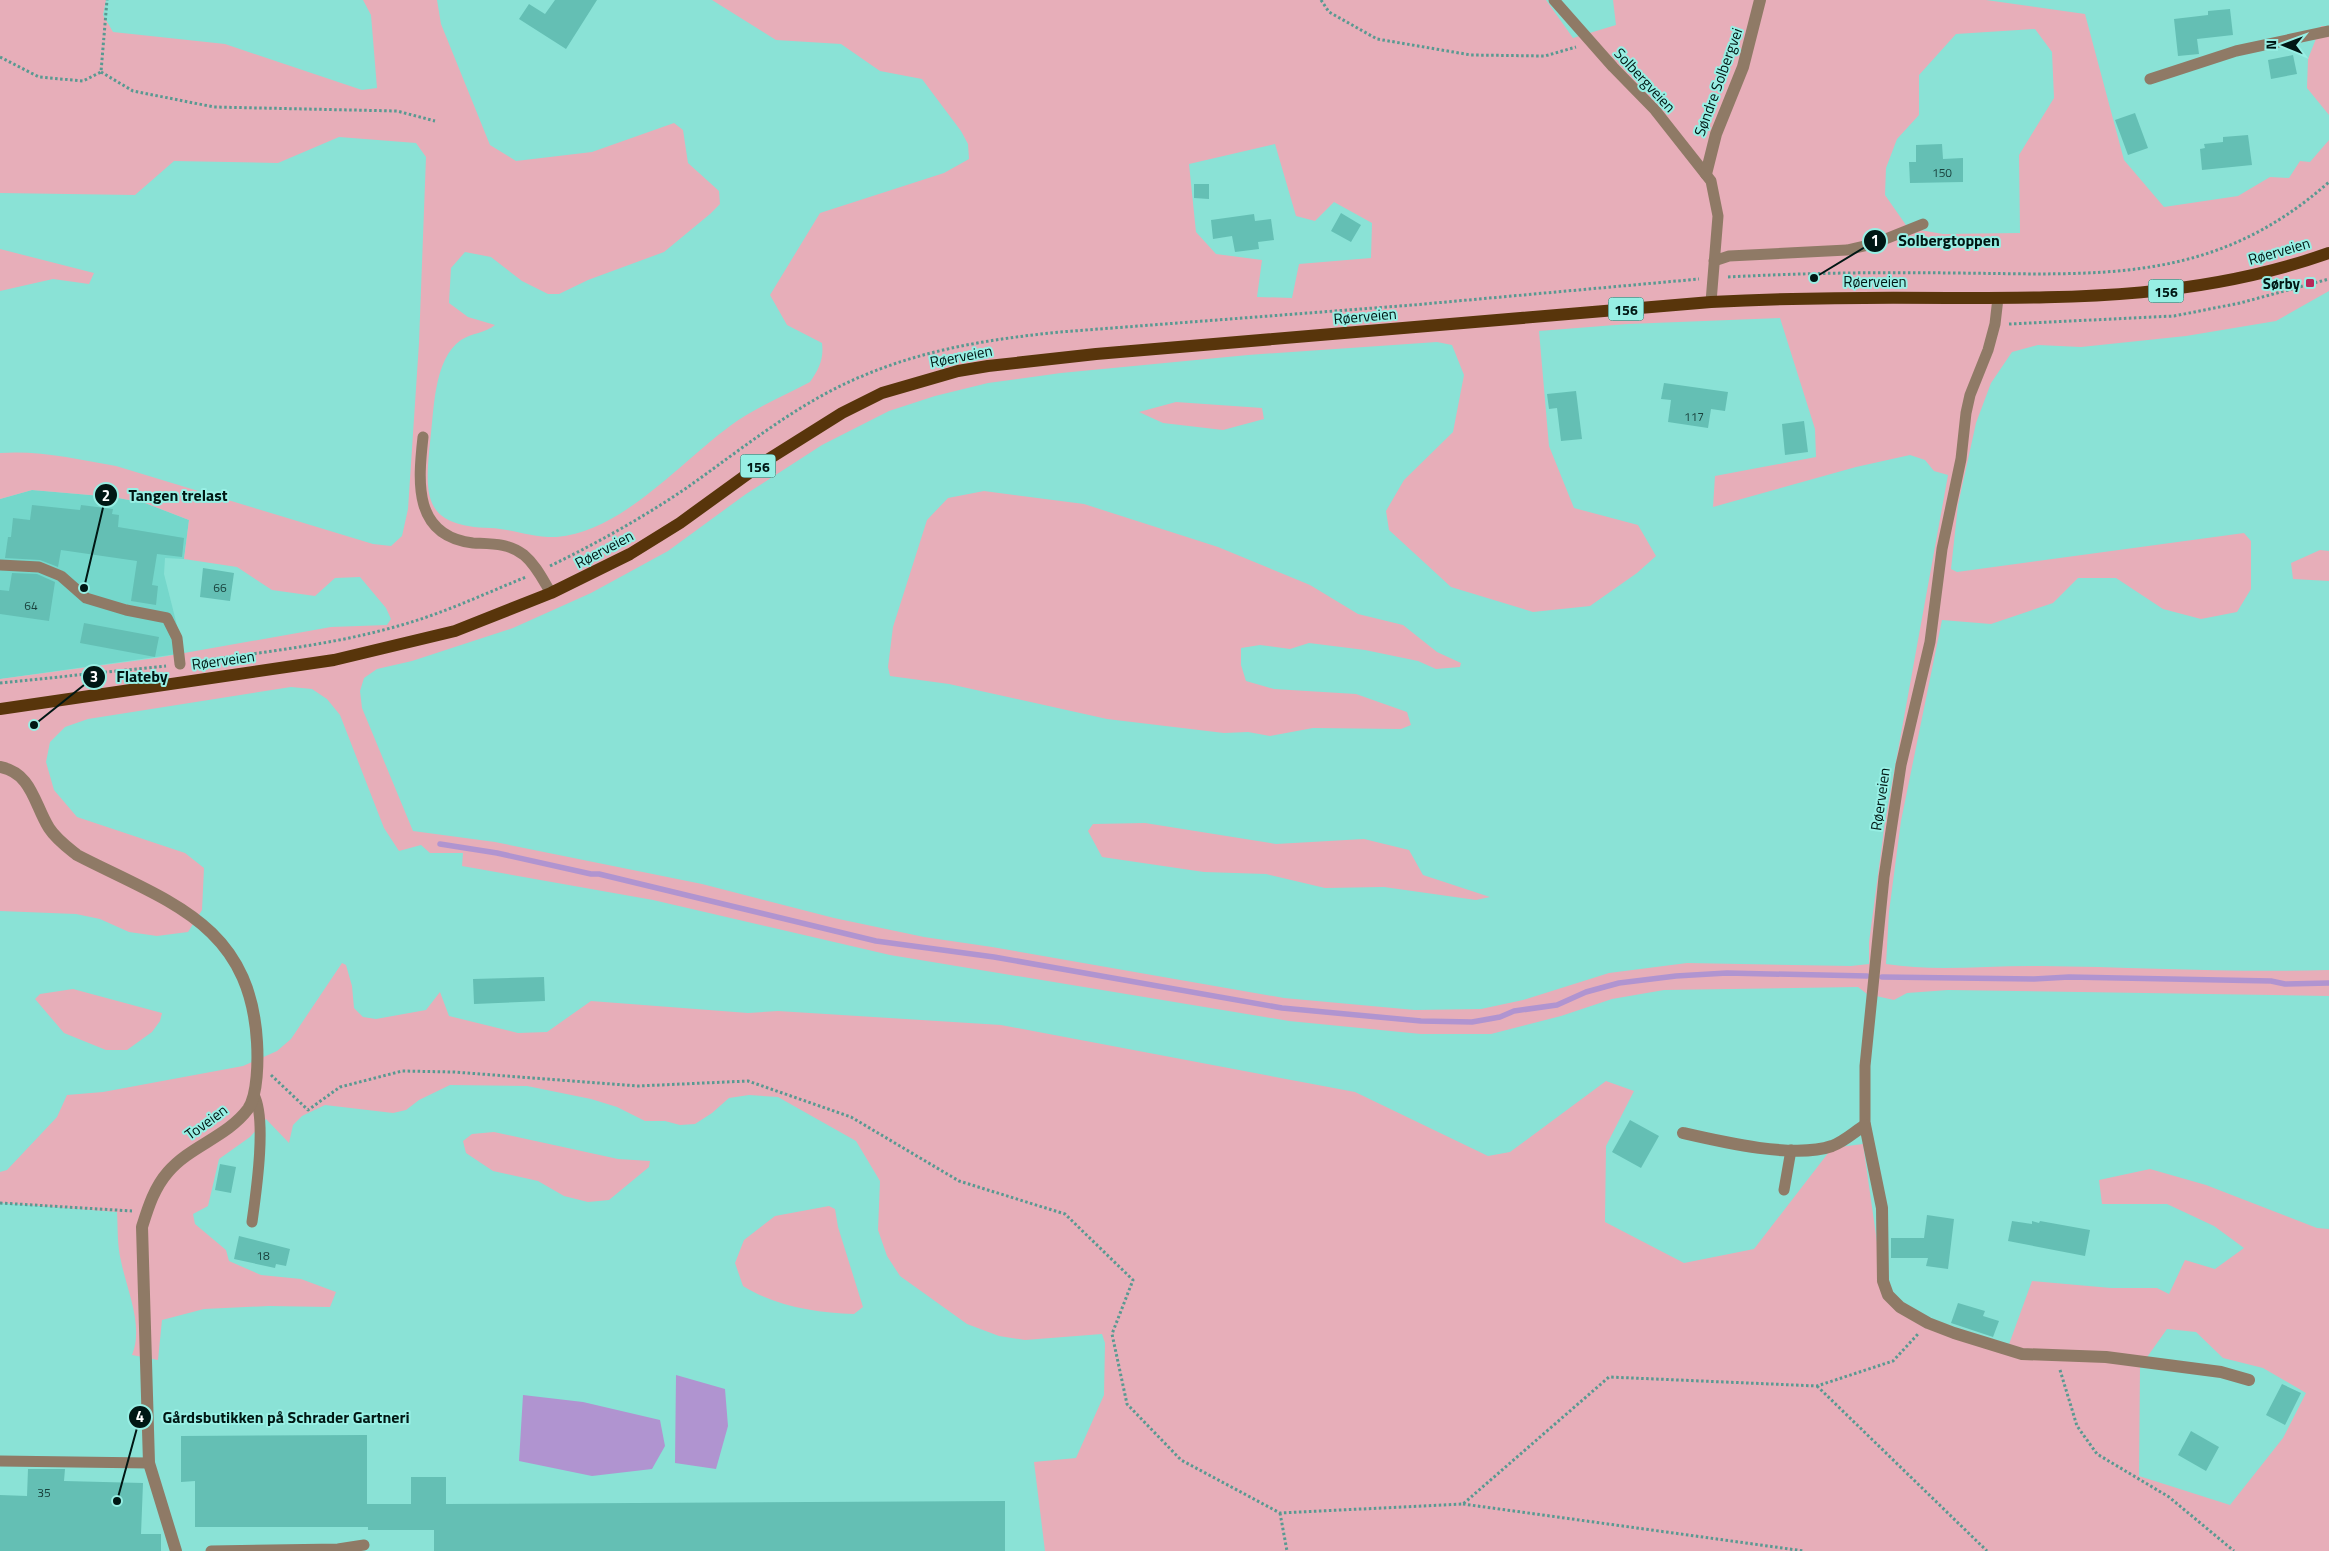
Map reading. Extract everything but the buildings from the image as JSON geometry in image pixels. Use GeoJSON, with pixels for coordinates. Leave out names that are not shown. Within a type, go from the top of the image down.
{"type":"FeatureCollection","features":[{"type":"Feature","properties":{"kind":"main road","name":"Røerveien"},"geometry":{"type":"LineString","coordinates":[[0,709],[258,672],[370,653],[455,631],[551,593],[630,554],[680,523],[764,462],[842,412],[882,393],[930,378],[988,366],[1041,359],[1711,302],[1861,297],[2082,297],[2186,289],[2251,277],[2329,253]]}},
{"type":"Feature","properties":{"kind":"street","name":"Søndre Solbergvei"},"geometry":{"type":"LineString","coordinates":[[1706,174],[1716,134],[1743,67],[1760,0]]}},
{"type":"Feature","properties":{"kind":"street","name":"Toveien"},"geometry":{"type":"LineString","coordinates":[[0,767],[9,769],[24,778],[50,829],[77,855],[181,908],[199,921],[223,944],[243,978],[250,999],[256,1028],[258,1062],[254,1095],[249,1107],[235,1124],[184,1158],[168,1172],[155,1190],[142,1227],[149,1463],[176,1551]]}},
{"type":"Feature","properties":{"kind":"street"},"geometry":{"type":"LineString","coordinates":[[1684,1133],[1721,1142],[1791,1150],[1831,1146],[1865,1126],[1882,1208],[1882,1272],[1884,1286],[1888,1295],[1900,1308],[1928,1323],[2022,1354],[2106,1357],[2221,1372],[2249,1380]]}},
{"type":"Feature","properties":{"kind":"lane","name":"Solbergveien"},"geometry":{"type":"LineString","coordinates":[[1554,0],[1591,43],[1655,110],[1711,181],[1717,206],[1711,302]]}},
{"type":"Feature","properties":{"kind":"lane"},"geometry":{"type":"LineString","coordinates":[[2150,79],[2236,51],[2329,31]]}},
{"type":"Feature","properties":{"kind":"lane"},"geometry":{"type":"LineString","coordinates":[[1714,261],[1729,256],[1860,248],[1923,224]]}},
{"type":"Feature","properties":{"kind":"lane","name":"Røerveien"},"geometry":{"type":"LineString","coordinates":[[1865,1126],[1865,1066],[1884,877],[1901,765],[1930,642],[1942,550],[1961,459],[1966,413],[1970,395],[1988,350],[1995,324],[1998,298]]}},
{"type":"Feature","properties":{"kind":"lane"},"geometry":{"type":"LineString","coordinates":[[423,437],[420,495],[430,519],[449,536],[461,541],[502,544],[526,556],[539,572],[551,593]]}},
{"type":"Feature","properties":{"kind":"lane"},"geometry":{"type":"LineString","coordinates":[[0,565],[39,566],[61,576],[86,598],[126,610],[166,618],[177,638],[180,664]]}},
{"type":"Feature","properties":{"kind":"lane"},"geometry":{"type":"LineString","coordinates":[[252,1222],[259,1135],[258,1103],[254,1095]]}},
{"type":"Feature","properties":{"kind":"lane"},"geometry":{"type":"LineString","coordinates":[[1784,1190],[1791,1150]]}},
{"type":"Feature","properties":{"kind":"lane"},"geometry":{"type":"LineString","coordinates":[[0,1461],[149,1463]]}},
{"type":"Feature","properties":{"kind":"lane"},"geometry":{"type":"LineString","coordinates":[[211,1551],[338,1549],[364,1545]]}},
{"type":"Feature","properties":{"kind":"path"},"geometry":{"type":"LineString","coordinates":[[101,72],[107,0]]}},
{"type":"Feature","properties":{"kind":"path"},"geometry":{"type":"LineString","coordinates":[[1321,0],[1328,12],[1377,39],[1471,55],[1545,56],[1591,43]]}},
{"type":"Feature","properties":{"kind":"path"},"geometry":{"type":"LineString","coordinates":[[0,57],[39,77],[83,81],[101,72]]}},
{"type":"Feature","properties":{"kind":"path"},"geometry":{"type":"LineString","coordinates":[[101,72],[133,91],[214,107],[397,111],[435,121]]}},
{"type":"Feature","properties":{"kind":"path"},"geometry":{"type":"LineString","coordinates":[[0,683],[48,677],[136,671],[262,652],[398,626],[458,605],[539,572],[592,546],[649,513],[783,419],[817,398],[879,369],[948,347],[987,340],[1060,332],[1413,305],[1714,278],[1905,272],[2052,273],[2148,268],[2203,256],[2239,242],[2290,214],[2329,182]]}},
{"type":"Feature","properties":{"kind":"path"},"geometry":{"type":"LineString","coordinates":[[1995,324],[2174,316],[2240,304],[2329,279]]}},
{"type":"Feature","properties":{"kind":"path"},"geometry":{"type":"LineString","coordinates":[[258,1062],[308,1110],[340,1087],[402,1071],[454,1072],[638,1086],[748,1081],[851,1117],[959,1181],[1065,1214],[1133,1280],[1112,1334],[1127,1404],[1181,1460],[1280,1513],[1462,1504],[1804,1551]]}},
{"type":"Feature","properties":{"kind":"path"},"geometry":{"type":"LineString","coordinates":[[0,1202],[147,1212]]}},
{"type":"Feature","properties":{"kind":"path"},"geometry":{"type":"LineString","coordinates":[[1462,1504],[1609,1377],[1817,1386],[1893,1361],[1928,1323]]}},
{"type":"Feature","properties":{"kind":"path"},"geometry":{"type":"LineString","coordinates":[[2056,1355],[2077,1426],[2097,1454],[2169,1497],[2234,1551]]}},
{"type":"Feature","properties":{"kind":"path"},"geometry":{"type":"LineString","coordinates":[[1817,1386],[1987,1551]]}},
{"type":"Feature","properties":{"kind":"path"},"geometry":{"type":"LineString","coordinates":[[1280,1513],[1288,1551]]}},
{"type":"Feature","properties":{"kind":"shaded area"},"geometry":{"type":"Polygon","coordinates":[[[0,0],[106,0],[103,15],[113,32],[225,44],[362,90],[377,88],[371,15],[363,0],[437,0],[441,24],[490,145],[516,161],[592,152],[674,123],[683,130],[688,163],[719,191],[720,204],[664,252],[588,280],[559,294],[548,294],[522,281],[491,257],[465,252],[451,268],[449,303],[468,317],[495,325],[461,340],[445,360],[440,373],[434,402],[428,463],[429,494],[433,506],[441,515],[452,522],[469,526],[557,537],[581,532],[604,523],[627,509],[671,476],[730,426],[759,408],[810,382],[820,364],[822,343],[787,325],[770,295],[820,213],[944,173],[969,159],[968,144],[961,131],[922,79],[880,71],[841,44],[776,40],[712,0],[1546,0],[1573,38],[1616,25],[1613,0],[1986,0],[2085,14],[2124,160],[2164,207],[2238,196],[2270,177],[2289,178],[2300,161],[2310,162],[2329,140],[2329,291],[2276,321],[2186,336],[2081,347],[2038,345],[2012,352],[1991,383],[1976,423],[1958,505],[1951,569],[1957,572],[2244,533],[2251,541],[2251,589],[2237,612],[2201,619],[2163,609],[2116,578],[2078,578],[2053,603],[1991,624],[1942,620],[1901,821],[1889,912],[1886,964],[1924,968],[2041,966],[2329,970],[2329,996],[1948,990],[1907,993],[1894,1000],[1867,994],[1858,987],[1664,990],[1612,999],[1561,1016],[1491,1034],[1421,1034],[1289,1021],[890,955],[653,900],[462,866],[463,853],[430,853],[421,845],[399,851],[384,828],[340,715],[327,699],[312,689],[291,687],[88,719],[65,727],[50,742],[46,762],[54,790],[77,817],[185,853],[204,868],[202,910],[188,932],[157,936],[129,932],[100,919],[76,914],[0,911],[0,679],[156,658],[331,627],[387,625],[391,619],[386,608],[360,577],[335,578],[315,596],[272,590],[237,567],[184,559],[189,520],[145,503],[113,497],[32,490],[0,499],[0,453],[43,454],[116,466],[373,544],[391,546],[402,536],[408,509],[419,343],[426,157],[416,143],[339,137],[278,163],[174,161],[135,195],[0,193],[0,0]],[[2035,29],[1956,34],[1919,75],[1919,115],[1897,139],[1886,168],[1885,195],[1908,228],[1943,234],[2020,233],[2019,155],[2054,98],[2052,52],[2035,29]],[[1275,144],[1189,164],[1196,232],[1216,254],[1262,260],[1257,297],[1292,298],[1299,264],[1371,258],[1372,223],[1334,202],[1315,221],[1296,216],[1275,144]],[[1780,318],[1628,324],[1539,331],[1549,446],[1574,508],[1638,525],[1656,556],[1637,573],[1590,606],[1533,612],[1451,587],[1389,530],[1386,511],[1404,480],[1453,432],[1464,375],[1452,345],[1437,342],[1248,355],[1061,373],[988,383],[935,396],[889,411],[822,445],[746,494],[668,551],[591,593],[513,628],[412,661],[377,669],[364,678],[360,691],[362,708],[413,831],[495,842],[702,884],[834,918],[924,937],[992,947],[1284,998],[1415,1010],[1481,1009],[1523,1000],[1609,973],[1687,963],[1851,966],[1869,964],[1869,942],[1885,822],[1948,475],[1934,471],[1925,460],[1910,455],[1856,467],[1713,507],[1715,476],[1816,457],[1815,429],[1780,318]]]}},
{"type":"Feature","properties":{"kind":"shaded area"},"geometry":{"type":"Polygon","coordinates":[[[2321,26],[2329,26],[2329,115],[2307,88],[2308,59],[2321,26]]]}},
{"type":"Feature","properties":{"kind":"shaded area"},"geometry":{"type":"Polygon","coordinates":[[[0,249],[94,273],[89,284],[53,279],[0,291],[0,249]]]}},
{"type":"Feature","properties":{"kind":"shaded area"},"geometry":{"type":"Polygon","coordinates":[[[1176,402],[1262,408],[1264,419],[1223,430],[1163,423],[1139,412],[1176,402]]]}},
{"type":"Feature","properties":{"kind":"shaded area"},"geometry":{"type":"Polygon","coordinates":[[[32,490],[113,497],[145,503],[189,520],[184,559],[165,558],[164,574],[184,653],[0,679],[0,499],[32,490]]]}},
{"type":"Feature","properties":{"kind":"shaded area"},"geometry":{"type":"Polygon","coordinates":[[[984,491],[1084,504],[1218,547],[1310,585],[1358,614],[1403,625],[1437,652],[1461,663],[1460,667],[1436,669],[1418,661],[1365,650],[1309,643],[1290,649],[1260,645],[1241,648],[1241,665],[1246,681],[1274,689],[1356,694],[1407,712],[1411,725],[1401,729],[1313,728],[1270,736],[1248,732],[1224,733],[1107,719],[949,684],[890,676],[888,667],[893,627],[927,520],[948,498],[984,491]]]}},
{"type":"Feature","properties":{"kind":"shaded area"},"geometry":{"type":"Polygon","coordinates":[[[2320,550],[2329,551],[2329,581],[2293,579],[2291,563],[2320,550]]]}},
{"type":"Feature","properties":{"kind":"shaded area"},"geometry":{"type":"Polygon","coordinates":[[[1145,823],[1276,844],[1364,839],[1409,850],[1423,875],[1490,897],[1476,900],[1384,887],[1325,888],[1266,874],[1204,872],[1102,857],[1088,831],[1093,824],[1145,823]]]}},
{"type":"Feature","properties":{"kind":"shaded area"},"geometry":{"type":"Polygon","coordinates":[[[342,963],[346,965],[352,986],[354,1008],[363,1017],[376,1019],[426,1010],[440,992],[449,1016],[518,1033],[547,1032],[591,1001],[748,1013],[778,1011],[1001,1025],[1355,1092],[1488,1156],[1510,1152],[1606,1081],[1634,1091],[1606,1146],[1605,1222],[1684,1263],[1754,1249],[1832,1148],[1863,1144],[1884,1291],[1947,1328],[2008,1347],[2032,1281],[2111,1288],[2157,1288],[2169,1294],[2185,1260],[2215,1269],[2244,1248],[2214,1226],[2167,1204],[2102,1204],[2099,1180],[2150,1169],[2206,1185],[2317,1228],[2329,1229],[2329,1551],[1045,1551],[1034,1462],[1076,1458],[1104,1395],[1105,1343],[1102,1334],[1025,1340],[999,1336],[967,1324],[900,1276],[887,1256],[878,1230],[880,1181],[856,1141],[778,1097],[749,1095],[729,1098],[712,1113],[695,1124],[680,1125],[665,1121],[645,1121],[617,1107],[591,1099],[527,1086],[450,1085],[419,1100],[406,1110],[393,1113],[325,1105],[302,1116],[293,1125],[289,1143],[266,1119],[250,1137],[219,1159],[208,1206],[193,1214],[195,1224],[226,1250],[229,1261],[261,1275],[301,1279],[336,1292],[330,1307],[269,1306],[204,1309],[162,1320],[158,1360],[132,1355],[135,1344],[135,1320],[118,1243],[117,1212],[0,1203],[0,1172],[7,1170],[57,1117],[67,1095],[103,1092],[243,1066],[277,1051],[291,1039],[342,963]],[[2167,1329],[2140,1367],[2139,1476],[2230,1505],[2283,1438],[2306,1393],[2263,1368],[2223,1358],[2196,1332],[2167,1329]]]}},
{"type":"Feature","properties":{"kind":"shaded area"},"geometry":{"type":"Polygon","coordinates":[[[73,989],[162,1013],[160,1021],[152,1032],[127,1050],[106,1050],[64,1033],[35,999],[40,994],[73,989]]]}},
{"type":"Feature","properties":{"kind":"shaded area"},"geometry":{"type":"Polygon","coordinates":[[[494,1132],[618,1159],[650,1161],[649,1167],[609,1200],[588,1202],[564,1196],[538,1181],[493,1171],[466,1153],[463,1141],[472,1134],[494,1132]]]}},
{"type":"Feature","properties":{"kind":"shaded area"},"geometry":{"type":"Polygon","coordinates":[[[829,1206],[835,1209],[838,1227],[863,1307],[854,1314],[811,1310],[768,1299],[743,1286],[735,1263],[744,1240],[775,1216],[829,1206]]]}},
{"type":"Feature","properties":{"kind":"shaded area"},"geometry":{"type":"Polygon","coordinates":[[[676,1375],[725,1389],[728,1426],[716,1469],[675,1463],[676,1375]]]}},
{"type":"Feature","properties":{"kind":"shaded area"},"geometry":{"type":"Polygon","coordinates":[[[523,1395],[583,1402],[660,1420],[665,1446],[652,1469],[592,1476],[519,1461],[523,1395]]]}},
{"type":"Feature","properties":{"kind":"waterway"},"geometry":{"type":"LineString","coordinates":[[440,844],[497,853],[591,874],[599,874],[876,941],[994,957],[1282,1008],[1421,1021],[1472,1022],[1500,1017],[1514,1011],[1557,1005],[1586,992],[1619,983],[1676,976],[1727,973],[1867,976]]}},
{"type":"Feature","properties":{"kind":"waterway"},"geometry":{"type":"LineString","coordinates":[[1882,977],[2034,979],[2069,977],[2271,981],[2285,984],[2329,983]]}},
{"type":"Feature","properties":{"kind":"place","name":"Solbergtoppen"},"geometry":{"type":"Point","coordinates":[1814,278]}},
{"type":"Feature","properties":{"kind":"place","name":"Sørby"},"geometry":{"type":"Point","coordinates":[2310,283]}},
{"type":"Feature","properties":{"kind":"place","name":"Tangen trelast"},"geometry":{"type":"Point","coordinates":[84,588]}},
{"type":"Feature","properties":{"kind":"place","name":"Flateby"},"geometry":{"type":"Point","coordinates":[34,725]}},
{"type":"Feature","properties":{"kind":"place","name":"Gårdsbutikken på Schrader Gartneri"},"geometry":{"type":"Point","coordinates":[117,1501]}}]}
